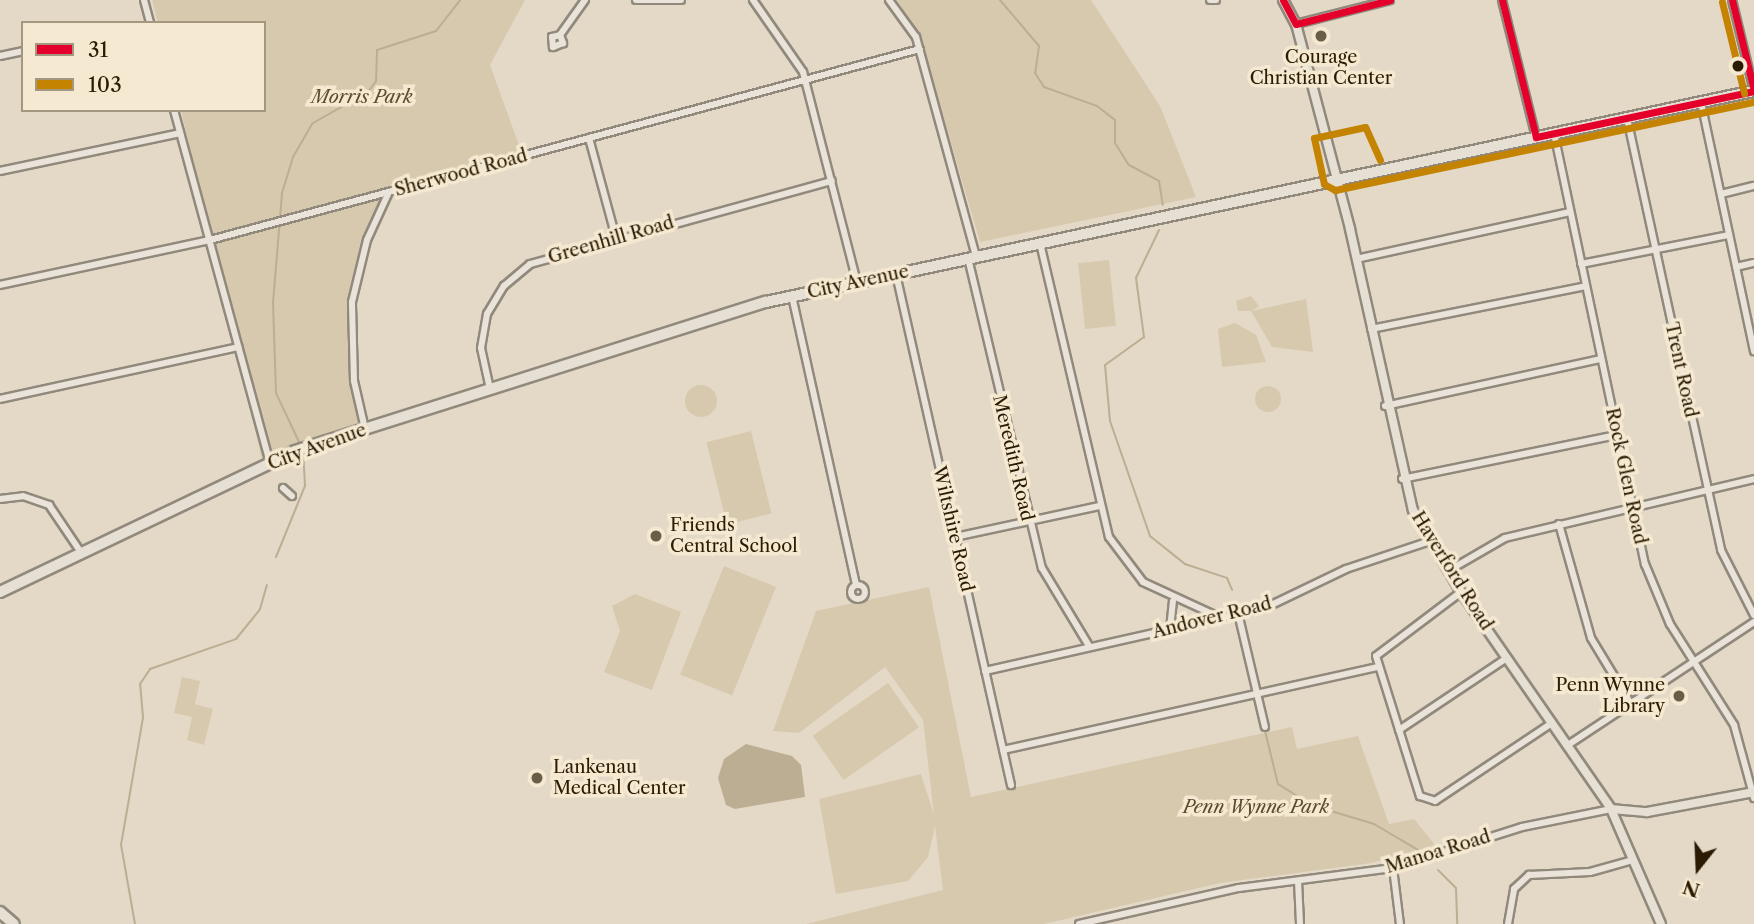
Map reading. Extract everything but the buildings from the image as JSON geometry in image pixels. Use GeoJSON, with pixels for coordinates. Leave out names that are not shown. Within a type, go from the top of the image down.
{"type":"FeatureCollection","features":[{"type":"Feature","properties":{"kind":"highway","name":"City Avenue"},"geometry":{"type":"LineString","coordinates":[[0,592],[295,451],[792,296],[1754,91]]}},
{"type":"Feature","properties":{"kind":"highway"},"geometry":{"type":"LineString","coordinates":[[0,912],[13,924]]}},
{"type":"Feature","properties":{"kind":"main road","name":"Haverford Road"},"geometry":{"type":"LineString","coordinates":[[1283,0],[1296,24],[1356,259],[1402,479],[1430,541],[1461,592],[1611,810],[1658,923]]}},
{"type":"Feature","properties":{"kind":"main road","name":"Manoa Road"},"geometry":{"type":"LineString","coordinates":[[1611,810],[1647,812],[1754,794]]}},
{"type":"Feature","properties":{"kind":"street"},"geometry":{"type":"LineString","coordinates":[[144,0],[149,21]]}},
{"type":"Feature","properties":{"kind":"street"},"geometry":{"type":"LineString","coordinates":[[560,36],[585,0]]}},
{"type":"Feature","properties":{"kind":"street"},"geometry":{"type":"LineString","coordinates":[[636,0],[681,0]]}},
{"type":"Feature","properties":{"kind":"street"},"geometry":{"type":"LineString","coordinates":[[753,0],[803,80],[857,282]]}},
{"type":"Feature","properties":{"kind":"street","name":"Meredith Road"},"geometry":{"type":"LineString","coordinates":[[888,0],[920,49],[972,257],[1027,522],[1051,590],[1089,646]]}},
{"type":"Feature","properties":{"kind":"street"},"geometry":{"type":"LineString","coordinates":[[1210,0],[1216,0]]}},
{"type":"Feature","properties":{"kind":"street"},"geometry":{"type":"LineString","coordinates":[[1296,24],[1390,0]]}},
{"type":"Feature","properties":{"kind":"street"},"geometry":{"type":"LineString","coordinates":[[1502,0],[1536,137]]}},
{"type":"Feature","properties":{"kind":"street"},"geometry":{"type":"LineString","coordinates":[[1732,0],[1754,91]]}},
{"type":"Feature","properties":{"kind":"street","name":"Sherwood Road"},"geometry":{"type":"LineString","coordinates":[[0,285],[210,240],[920,49]]}},
{"type":"Feature","properties":{"kind":"street"},"geometry":{"type":"LineString","coordinates":[[0,56],[21,51]]}},
{"type":"Feature","properties":{"kind":"street"},"geometry":{"type":"LineString","coordinates":[[1701,102],[1754,351]]}},
{"type":"Feature","properties":{"kind":"street"},"geometry":{"type":"LineString","coordinates":[[175,112],[270,464]]}},
{"type":"Feature","properties":{"kind":"street","name":"Trent Road"},"geometry":{"type":"LineString","coordinates":[[1627,118],[1721,550],[1754,615]]}},
{"type":"Feature","properties":{"kind":"street"},"geometry":{"type":"LineString","coordinates":[[0,171],[180,133]]}},
{"type":"Feature","properties":{"kind":"street","name":"Rock Glen Road"},"geometry":{"type":"LineString","coordinates":[[1554,133],[1632,508],[1654,591],[1734,725],[1754,794]]}},
{"type":"Feature","properties":{"kind":"street"},"geometry":{"type":"LineString","coordinates":[[589,138],[616,238]]}},
{"type":"Feature","properties":{"kind":"street","name":"Greenhill Road"},"geometry":{"type":"LineString","coordinates":[[490,389],[482,336],[504,286],[530,264],[616,238],[832,181]]}},
{"type":"Feature","properties":{"kind":"street"},"geometry":{"type":"LineString","coordinates":[[1721,194],[1754,186]]}},
{"type":"Feature","properties":{"kind":"street"},"geometry":{"type":"LineString","coordinates":[[365,429],[354,381],[352,302],[368,240],[389,192]]}},
{"type":"Feature","properties":{"kind":"street"},"geometry":{"type":"LineString","coordinates":[[1356,259],[1570,212]]}},
{"type":"Feature","properties":{"kind":"street"},"geometry":{"type":"LineString","coordinates":[[1581,264],[1729,235]]}},
{"type":"Feature","properties":{"kind":"street"},"geometry":{"type":"LineString","coordinates":[[1040,243],[1099,506],[1122,559],[1173,601],[1221,617]]}},
{"type":"Feature","properties":{"kind":"street"},"geometry":{"type":"LineString","coordinates":[[1736,267],[1754,263]]}},
{"type":"Feature","properties":{"kind":"street","name":"Wiltshire Road"},"geometry":{"type":"LineString","coordinates":[[896,274],[1011,785]]}},
{"type":"Feature","properties":{"kind":"street"},"geometry":{"type":"LineString","coordinates":[[1371,329],[1586,286]]}},
{"type":"Feature","properties":{"kind":"street"},"geometry":{"type":"LineString","coordinates":[[792,296],[856,585]]}},
{"type":"Feature","properties":{"kind":"street"},"geometry":{"type":"LineString","coordinates":[[0,398],[238,347]]}},
{"type":"Feature","properties":{"kind":"street"},"geometry":{"type":"LineString","coordinates":[[1385,406],[1601,359]]}},
{"type":"Feature","properties":{"kind":"street"},"geometry":{"type":"LineString","coordinates":[[1402,479],[1617,435]]}},
{"type":"Feature","properties":{"kind":"street"},"geometry":{"type":"LineString","coordinates":[[1448,571],[1496,541],[1707,488],[1754,479]]}},
{"type":"Feature","properties":{"kind":"street"},"geometry":{"type":"LineString","coordinates":[[283,488],[292,496]]}},
{"type":"Feature","properties":{"kind":"street"},"geometry":{"type":"LineString","coordinates":[[0,499],[23,496],[50,505],[82,554]]}},
{"type":"Feature","properties":{"kind":"street"},"geometry":{"type":"LineString","coordinates":[[955,537],[1099,506]]}},
{"type":"Feature","properties":{"kind":"street"},"geometry":{"type":"LineString","coordinates":[[1559,524],[1591,638],[1631,704]]}},
{"type":"Feature","properties":{"kind":"street","name":"Andover Road"},"geometry":{"type":"LineString","coordinates":[[985,671],[1238,613],[1430,541]]}},
{"type":"Feature","properties":{"kind":"street"},"geometry":{"type":"LineString","coordinates":[[1461,592],[1381,648],[1377,667],[1420,796],[1438,798],[1552,723]]}},
{"type":"Feature","properties":{"kind":"street"},"geometry":{"type":"LineString","coordinates":[[1170,629],[1173,601]]}},
{"type":"Feature","properties":{"kind":"street"},"geometry":{"type":"LineString","coordinates":[[1238,613],[1265,727]]}},
{"type":"Feature","properties":{"kind":"street"},"geometry":{"type":"LineString","coordinates":[[1568,745],[1754,622]]}},
{"type":"Feature","properties":{"kind":"street"},"geometry":{"type":"LineString","coordinates":[[1399,730],[1507,658]]}},
{"type":"Feature","properties":{"kind":"street"},"geometry":{"type":"LineString","coordinates":[[1003,750],[1377,667]]}},
{"type":"Feature","properties":{"kind":"street","name":"Manoa Road"},"geometry":{"type":"LineString","coordinates":[[1079,924],[1298,881],[1393,868],[1522,827],[1611,810]]}},
{"type":"Feature","properties":{"kind":"street"},"geometry":{"type":"LineString","coordinates":[[1508,924],[1514,889],[1529,876],[1590,872],[1633,860]]}},
{"type":"Feature","properties":{"kind":"street"},"geometry":{"type":"LineString","coordinates":[[1393,868],[1400,924]]}},
{"type":"Feature","properties":{"kind":"street"},"geometry":{"type":"LineString","coordinates":[[1298,881],[1300,924]]}},
{"type":"Feature","properties":{"kind":"green space","name":"Morris Park"},"geometry":{"type":"Polygon","coordinates":[[[152,0],[525,0],[490,65],[523,156],[389,191],[369,234],[352,299],[350,376],[361,426],[263,464],[181,112],[266,112],[266,21],[157,21],[152,0]]]}},
{"type":"Feature","properties":{"kind":"green space"},"geometry":{"type":"Polygon","coordinates":[[[897,0],[1091,0],[1160,106],[1196,197],[980,242],[920,37],[897,0]]]}},
{"type":"Feature","properties":{"kind":"green space"},"geometry":{"type":"Polygon","coordinates":[[[1109,260],[1116,326],[1085,329],[1078,263],[1109,260]]]}},
{"type":"Feature","properties":{"kind":"green space"},"geometry":{"type":"Polygon","coordinates":[[[1251,296],[1259,306],[1252,311],[1306,299],[1313,352],[1272,347],[1251,311],[1238,311],[1236,301],[1251,296]]]}},
{"type":"Feature","properties":{"kind":"green space"},"geometry":{"type":"Polygon","coordinates":[[[1235,323],[1256,335],[1266,362],[1222,367],[1218,329],[1235,323]]]}},
{"type":"Feature","properties":{"kind":"green space"},"geometry":{"type":"Polygon","coordinates":[[[701,385],[712,390],[717,401],[712,412],[701,417],[690,412],[685,401],[690,390],[701,385]]]}},
{"type":"Feature","properties":{"kind":"green space"},"geometry":{"type":"Polygon","coordinates":[[[1268,386],[1277,390],[1281,399],[1277,408],[1268,412],[1259,408],[1255,399],[1259,390],[1268,386]]]}},
{"type":"Feature","properties":{"kind":"green space"},"geometry":{"type":"Polygon","coordinates":[[[751,431],[772,513],[727,525],[706,442],[751,431]]]}},
{"type":"Feature","properties":{"kind":"green space"},"geometry":{"type":"Polygon","coordinates":[[[724,566],[776,587],[732,695],[680,674],[724,566]]]}},
{"type":"Feature","properties":{"kind":"green space","name":"Penn Wynne Park"},"geometry":{"type":"Polygon","coordinates":[[[929,587],[971,797],[1292,727],[1297,749],[1358,736],[1389,824],[1414,819],[1435,845],[1371,863],[1220,883],[1044,924],[806,924],[943,890],[935,826],[928,857],[908,881],[836,894],[819,799],[921,774],[934,815],[923,720],[885,667],[799,733],[773,731],[816,611],[929,587]]]}},
{"type":"Feature","properties":{"kind":"green space"},"geometry":{"type":"Polygon","coordinates":[[[635,594],[681,612],[652,690],[604,672],[620,631],[612,606],[635,594]]]}},
{"type":"Feature","properties":{"kind":"green space"},"geometry":{"type":"Polygon","coordinates":[[[182,677],[200,681],[195,704],[213,709],[204,745],[187,740],[192,717],[174,713],[182,677]]]}},
{"type":"Feature","properties":{"kind":"green space"},"geometry":{"type":"Polygon","coordinates":[[[888,683],[919,727],[844,780],[813,736],[888,683]]]}},
{"type":"Feature","properties":{"kind":"shaded area"},"geometry":{"type":"Polygon","coordinates":[[[746,744],[792,756],[801,765],[805,797],[735,809],[726,805],[718,778],[724,759],[746,744]]]}},
{"type":"Feature","properties":{"kind":"waterway"},"geometry":{"type":"LineString","coordinates":[[300,444],[276,393],[273,303],[282,193],[293,157],[313,123],[368,92],[376,81],[377,50],[436,31],[460,0]]}},
{"type":"Feature","properties":{"kind":"waterway"},"geometry":{"type":"LineString","coordinates":[[1000,0],[1039,46],[1035,73],[1044,87],[1097,106],[1115,120],[1115,143],[1129,165],[1159,181],[1163,205]]}},
{"type":"Feature","properties":{"kind":"waterway"},"geometry":{"type":"LineString","coordinates":[[1159,230],[1136,278],[1144,337],[1105,365],[1110,421],[1150,536],[1185,564],[1227,578],[1232,590]]}},
{"type":"Feature","properties":{"kind":"waterway"},"geometry":{"type":"LineString","coordinates":[[276,557],[305,486],[303,453]]}},
{"type":"Feature","properties":{"kind":"waterway"},"geometry":{"type":"LineString","coordinates":[[135,924],[121,845],[143,717],[140,684],[150,669],[236,639],[260,609],[267,585]]}},
{"type":"Feature","properties":{"kind":"waterway"},"geometry":{"type":"LineString","coordinates":[[1265,731],[1278,784],[1311,805],[1374,824],[1418,850]]}},
{"type":"Feature","properties":{"kind":"waterway"},"geometry":{"type":"LineString","coordinates":[[1438,870],[1456,888],[1457,924]]}},
{"type":"Feature","properties":{"kind":"transit line","name":"31"},"geometry":{"type":"LineString","coordinates":[[1283,0],[1296,24],[1390,0]]}},
{"type":"Feature","properties":{"kind":"transit line","name":"31"},"geometry":{"type":"LineString","coordinates":[[1502,0],[1536,137]]}},
{"type":"Feature","properties":{"kind":"transit line","name":"31"},"geometry":{"type":"LineString","coordinates":[[1732,0],[1754,91]]}},
{"type":"Feature","properties":{"kind":"transit line","name":"103"},"geometry":{"type":"LineString","coordinates":[[1722,2],[1744,93]]}},
{"type":"Feature","properties":{"kind":"transit line","name":"31"},"geometry":{"type":"LineString","coordinates":[[1536,137],[1754,91]]}},
{"type":"Feature","properties":{"kind":"transit line","name":"103"},"geometry":{"type":"LineString","coordinates":[[1380,160],[1365,127],[1314,138],[1324,184],[1335,190],[1754,102]]}},
{"type":"Feature","properties":{"kind":"place","name":"Courage Christian Center"},"geometry":{"type":"Point","coordinates":[1321,36]}},
{"type":"Feature","properties":{"kind":"place","name":"Friends Central School"},"geometry":{"type":"Point","coordinates":[656,536]}},
{"type":"Feature","properties":{"kind":"place","name":"Penn Wynne Library"},"geometry":{"type":"Point","coordinates":[1679,696]}},
{"type":"Feature","properties":{"kind":"place","name":"Lankenau Medical Center"},"geometry":{"type":"Point","coordinates":[537,778]}}]}
